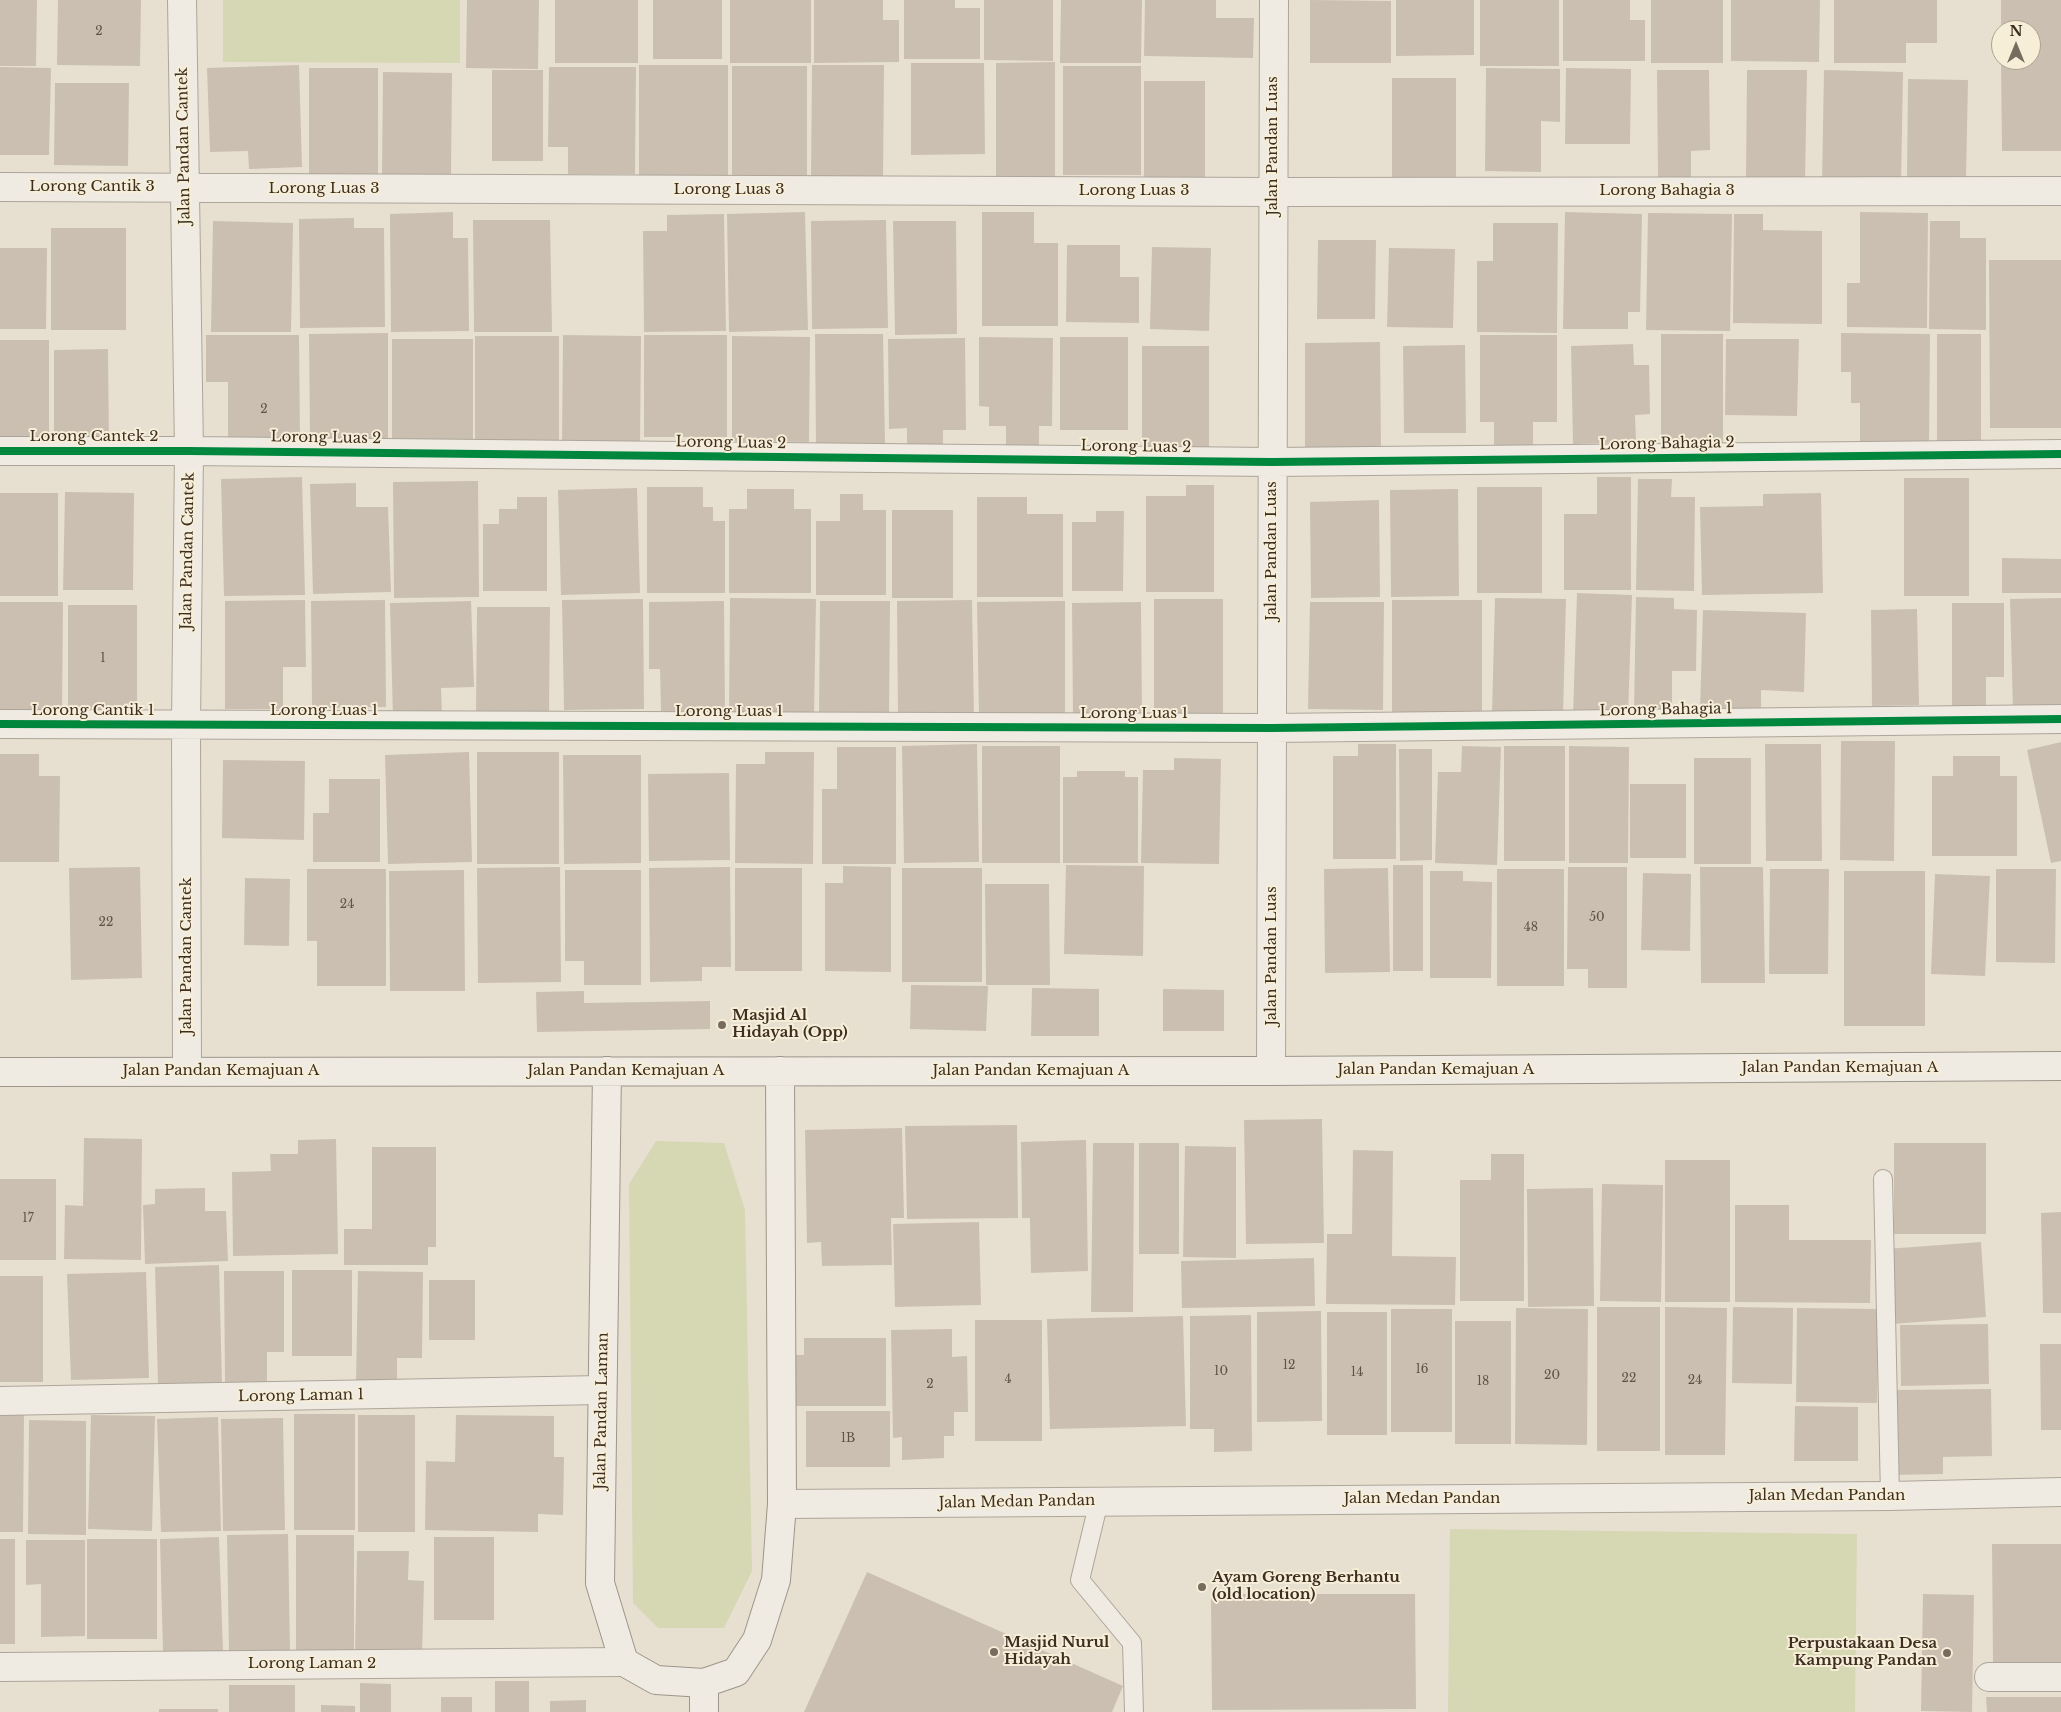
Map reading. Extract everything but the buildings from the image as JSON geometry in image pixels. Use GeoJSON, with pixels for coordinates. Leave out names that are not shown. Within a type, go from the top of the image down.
{"type":"FeatureCollection","features":[{"type":"Feature","properties":{"kind":"street","name":"Jalan Pandan Cantek"},"geometry":{"type":"LineString","coordinates":[[182,0],[189,451],[186,724],[187,1071]]}},
{"type":"Feature","properties":{"kind":"street","name":"Jalan Pandan Luas"},"geometry":{"type":"LineString","coordinates":[[1271,1071],[1274,0]]}},
{"type":"Feature","properties":{"kind":"street","name":"Lorong Cantik 3"},"geometry":{"type":"LineString","coordinates":[[0,187],[185,188]]}},
{"type":"Feature","properties":{"kind":"street","name":"Lorong Luas 3"},"geometry":{"type":"LineString","coordinates":[[185,188],[1273,192]]}},
{"type":"Feature","properties":{"kind":"street","name":"Lorong Bahagia 3"},"geometry":{"type":"LineString","coordinates":[[1273,192],[2061,191]]}},
{"type":"Feature","properties":{"kind":"street","name":"Lorong Cantek 2"},"geometry":{"type":"LineString","coordinates":[[0,451],[189,451]]}},
{"type":"Feature","properties":{"kind":"street","name":"Lorong Luas 2"},"geometry":{"type":"LineString","coordinates":[[189,451],[1272,462]]}},
{"type":"Feature","properties":{"kind":"street","name":"Lorong Bahagia 2"},"geometry":{"type":"LineString","coordinates":[[1272,462],[2061,454]]}},
{"type":"Feature","properties":{"kind":"street","name":"Lorong Bahagia 1"},"geometry":{"type":"LineString","coordinates":[[1272,728],[2061,719]]}},
{"type":"Feature","properties":{"kind":"street","name":"Lorong Cantik 1"},"geometry":{"type":"LineString","coordinates":[[0,724],[186,724]]}},
{"type":"Feature","properties":{"kind":"street","name":"Lorong Luas 1"},"geometry":{"type":"LineString","coordinates":[[186,724],[1272,728]]}},
{"type":"Feature","properties":{"kind":"street","name":"Jalan Pandan Kemajuan A"},"geometry":{"type":"LineString","coordinates":[[0,1072],[1271,1071],[2061,1066]]}},
{"type":"Feature","properties":{"kind":"street","name":"Jalan Pandan Laman"},"geometry":{"type":"LineString","coordinates":[[607,1071],[600,1583],[624,1662]]}},
{"type":"Feature","properties":{"kind":"street"},"geometry":{"type":"LineString","coordinates":[[624,1662],[656,1680],[704,1683],[736,1672],[757,1640],[776,1580],[782,1504],[780,1071]]}},
{"type":"Feature","properties":{"kind":"street","name":"Lorong Laman 1"},"geometry":{"type":"LineString","coordinates":[[0,1401],[602,1390]]}},
{"type":"Feature","properties":{"kind":"street","name":"Jalan Medan Pandan"},"geometry":{"type":"LineString","coordinates":[[782,1504],[1890,1496],[2061,1492]]}},
{"type":"Feature","properties":{"kind":"street","name":"Lorong Laman 2"},"geometry":{"type":"LineString","coordinates":[[0,1667],[624,1662]]}},
{"type":"Feature","properties":{"kind":"street"},"geometry":{"type":"LineString","coordinates":[[1989,1677],[2061,1676]]}},
{"type":"Feature","properties":{"kind":"street"},"geometry":{"type":"LineString","coordinates":[[704,1683],[704,1712]]}},
{"type":"Feature","properties":{"kind":"lane"},"geometry":{"type":"LineString","coordinates":[[1883,1179],[1890,1496]]}},
{"type":"Feature","properties":{"kind":"lane"},"geometry":{"type":"LineString","coordinates":[[1099,1501],[1080,1580],[1132,1643],[1134,1712]]}},
{"type":"Feature","properties":{"kind":"green space"},"geometry":{"type":"Polygon","coordinates":[[[223,0],[460,0],[460,63],[223,62],[223,0]]]}},
{"type":"Feature","properties":{"kind":"green space"},"geometry":{"type":"Polygon","coordinates":[[[656,1141],[724,1143],[745,1210],[752,1571],[724,1628],[658,1628],[633,1603],[629,1184],[656,1141]]]}},
{"type":"Feature","properties":{"kind":"green space"},"geometry":{"type":"Polygon","coordinates":[[[1450,1529],[1857,1534],[1855,1712],[1448,1712],[1450,1529]]]}},
{"type":"Feature","properties":{"kind":"cycle path"},"geometry":{"type":"LineString","coordinates":[[0,451],[189,451],[1272,462],[2061,454]]}},
{"type":"Feature","properties":{"kind":"cycle path"},"geometry":{"type":"LineString","coordinates":[[0,724],[1272,728],[2061,719]]}},
{"type":"Feature","properties":{"kind":"place","name":"Masjid Al Hidayah (Opp)"},"geometry":{"type":"Point","coordinates":[722,1025]}},
{"type":"Feature","properties":{"kind":"place","name":"Ayam Goreng Berhantu (old location)"},"geometry":{"type":"Point","coordinates":[1202,1587]}},
{"type":"Feature","properties":{"kind":"place","name":"Masjid Nurul Hidayah"},"geometry":{"type":"Point","coordinates":[994,1652]}},
{"type":"Feature","properties":{"kind":"place","name":"Perpustakaan Desa Kampung Pandan"},"geometry":{"type":"Point","coordinates":[1947,1653]}}]}
